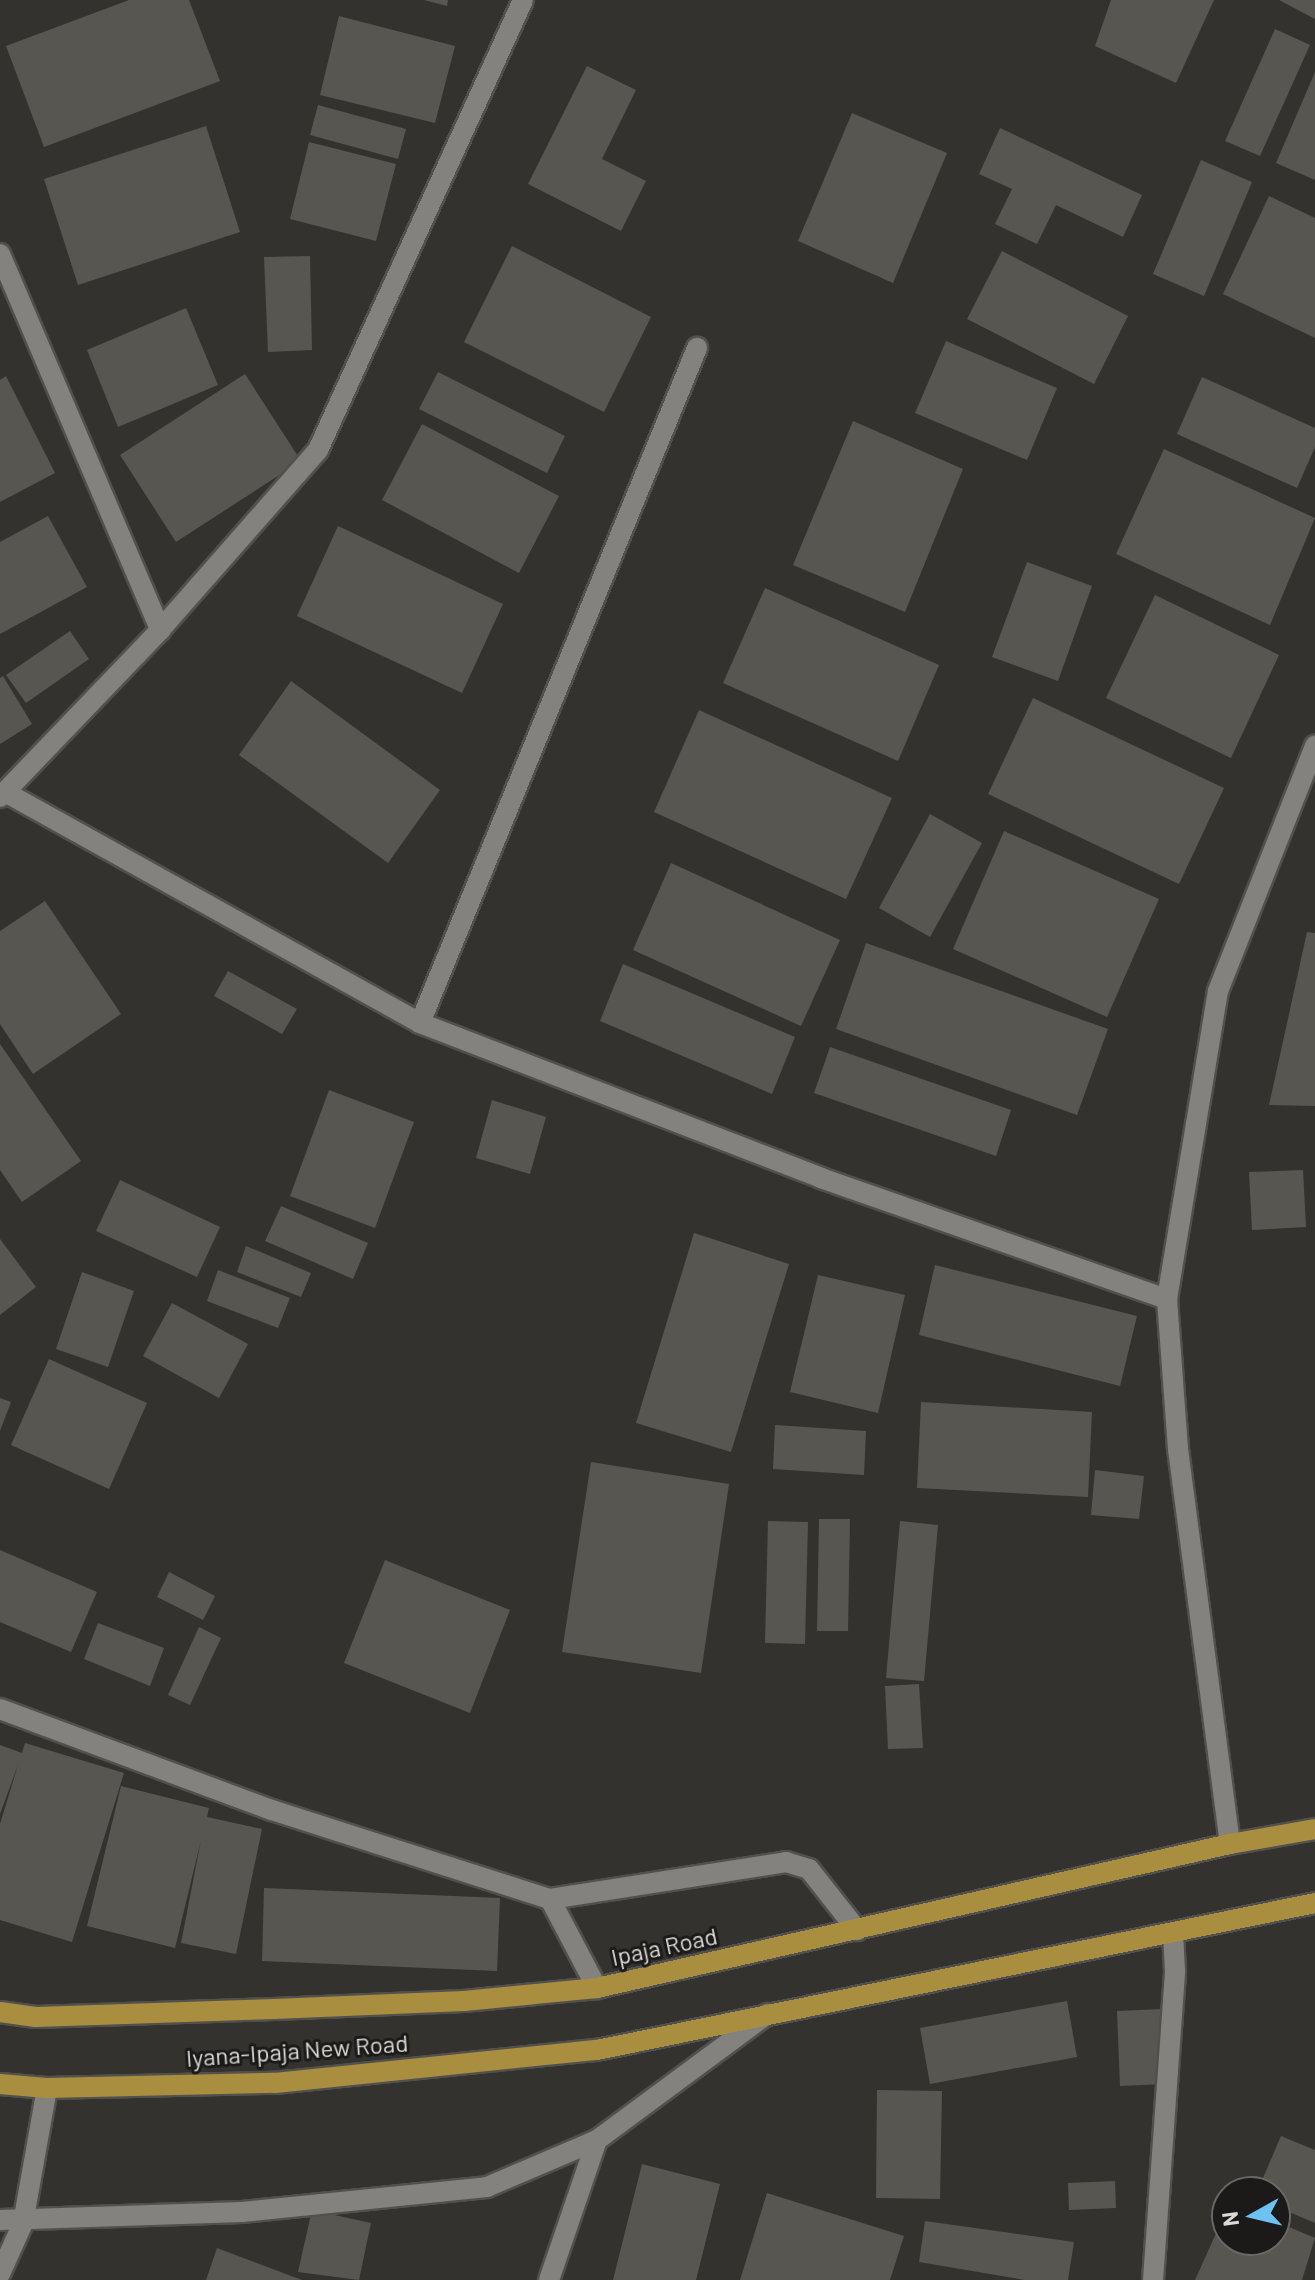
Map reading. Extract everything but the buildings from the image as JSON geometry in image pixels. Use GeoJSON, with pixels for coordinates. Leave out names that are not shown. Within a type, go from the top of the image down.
{"type":"FeatureCollection","features":[{"type":"Feature","properties":{"kind":"main road","name":"Ipaja Road"},"geometry":{"type":"LineString","coordinates":[[597,1988],[1230,1844],[1315,1829]]}},
{"type":"Feature","properties":{"kind":"main road"},"geometry":{"type":"LineString","coordinates":[[768,2013],[1173,1935],[1315,1903]]}},
{"type":"Feature","properties":{"kind":"main road","name":"Iyana-Ipaja New Road"},"geometry":{"type":"LineString","coordinates":[[0,2012],[36,2017],[464,2001],[597,1988]]}},
{"type":"Feature","properties":{"kind":"main road","name":"Iyana-Ipaja New Road"},"geometry":{"type":"LineString","coordinates":[[0,2084],[47,2088],[275,2083],[597,2050],[768,2013]]}},
{"type":"Feature","properties":{"kind":"street"},"geometry":{"type":"LineString","coordinates":[[523,0],[318,450],[160,630],[2,794],[420,1023],[821,1178],[1167,1299]]}},
{"type":"Feature","properties":{"kind":"street"},"geometry":{"type":"LineString","coordinates":[[0,254],[160,630]]}},
{"type":"Feature","properties":{"kind":"street"},"geometry":{"type":"LineString","coordinates":[[420,1023],[697,348]]}},
{"type":"Feature","properties":{"kind":"street"},"geometry":{"type":"LineString","coordinates":[[1230,1844],[1178,1449],[1167,1299],[1218,991],[1315,746]]}},
{"type":"Feature","properties":{"kind":"street"},"geometry":{"type":"LineString","coordinates":[[0,1709],[272,1810],[550,1899],[786,1862],[809,1869],[857,1930]]}},
{"type":"Feature","properties":{"kind":"street","name":"Ipaja Road"},"geometry":{"type":"LineString","coordinates":[[550,1899],[597,1988]]}},
{"type":"Feature","properties":{"kind":"street"},"geometry":{"type":"LineString","coordinates":[[1153,2280],[1175,1971],[1173,1935]]}},
{"type":"Feature","properties":{"kind":"street"},"geometry":{"type":"LineString","coordinates":[[0,2220],[23,2223],[242,2212],[487,2187],[597,2140],[768,2013]]}},
{"type":"Feature","properties":{"kind":"street"},"geometry":{"type":"LineString","coordinates":[[0,2274],[23,2223],[47,2088]]}},
{"type":"Feature","properties":{"kind":"street"},"geometry":{"type":"LineString","coordinates":[[549,2280],[597,2140]]}}]}
